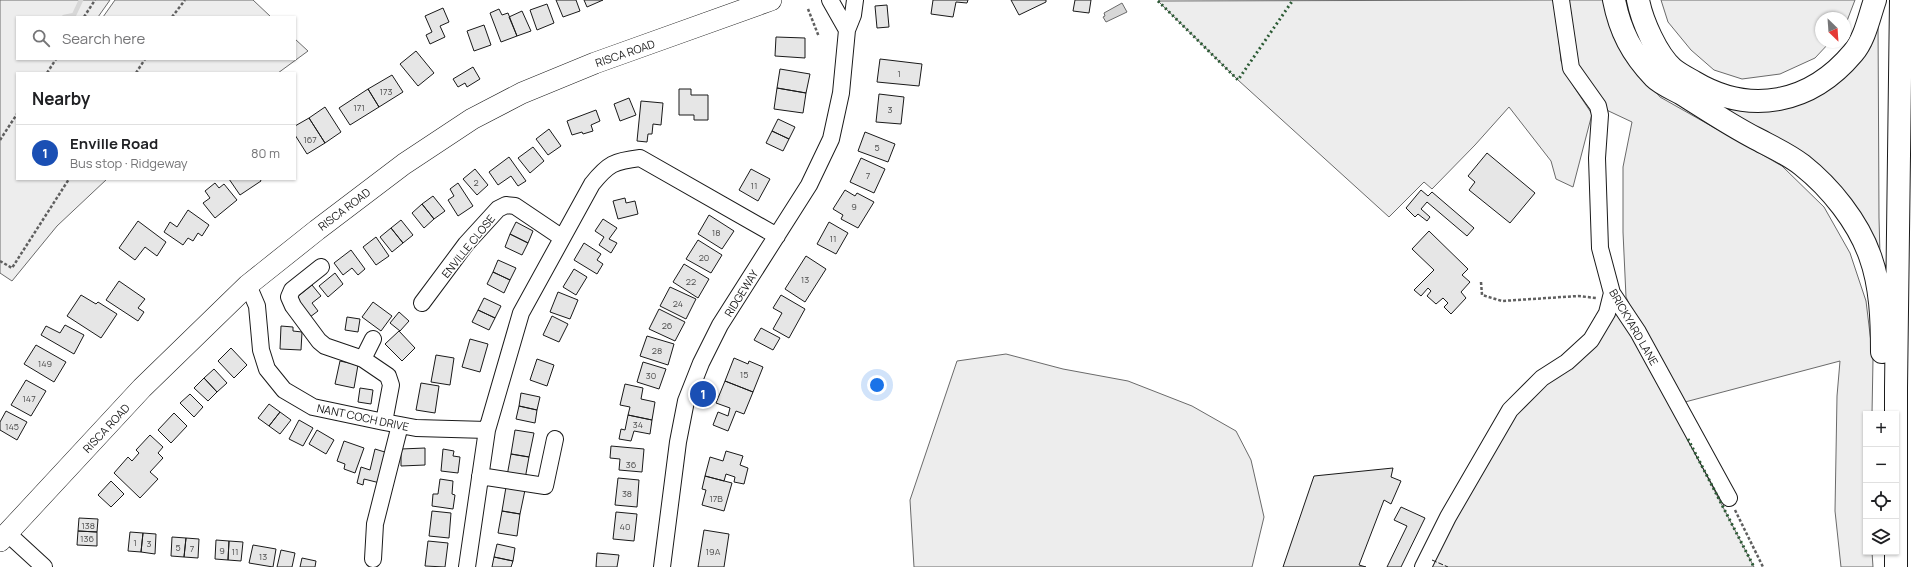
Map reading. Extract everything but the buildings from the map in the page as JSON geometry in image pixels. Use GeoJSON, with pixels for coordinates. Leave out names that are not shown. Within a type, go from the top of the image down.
{"type":"FeatureCollection","features":[{"type":"Feature","properties":{"kind":"highway"},"geometry":{"type":"LineString","coordinates":[[1614,0],[1620,27],[1627,40],[1655,78],[1735,128],[1802,165],[1829,190],[1850,217],[1862,237],[1875,273],[1882,323],[1883,411]]}},
{"type":"Feature","properties":{"kind":"highway"},"geometry":{"type":"LineString","coordinates":[[1638,0],[1640,13],[1658,50],[1673,69],[1706,89],[1736,100],[1772,101],[1804,91],[1829,78],[1854,52],[1866,26],[1875,0]]}},
{"type":"Feature","properties":{"kind":"highway"},"geometry":{"type":"LineString","coordinates":[[1896,567],[1896,388],[1901,0]]}},
{"type":"Feature","properties":{"kind":"highway"},"geometry":{"type":"LineString","coordinates":[[1885,555],[1886,567]]}},
{"type":"Feature","properties":{"kind":"main road","name":"RISCA ROAD"},"geometry":{"type":"LineString","coordinates":[[4,537],[142,388],[248,285],[404,164],[472,119],[522,93],[595,63],[771,0]]}},
{"type":"Feature","properties":{"kind":"street"},"geometry":{"type":"LineString","coordinates":[[830,0],[847,30]]}},
{"type":"Feature","properties":{"kind":"street","name":"RIDGEWAY"},"geometry":{"type":"LineString","coordinates":[[662,567],[678,442],[686,401],[701,363],[720,325],[809,185],[831,139],[841,93],[847,30],[853,15],[855,0]]}},
{"type":"Feature","properties":{"kind":"street","name":"BRICKYARD LANE"},"geometry":{"type":"LineString","coordinates":[[1561,0],[1571,68],[1598,106],[1600,115],[1597,158],[1600,248],[1612,293],[1638,332],[1728,498]]}},
{"type":"Feature","properties":{"kind":"street"},"geometry":{"type":"LineString","coordinates":[[467,567],[487,430],[521,313],[561,237],[592,184],[605,168],[623,160],[640,158],[777,236]]}},
{"type":"Feature","properties":{"kind":"street","name":"ENVILLE CLOSE"},"geometry":{"type":"LineString","coordinates":[[422,303],[466,244],[498,209],[506,205],[514,206],[561,237]]}},
{"type":"Feature","properties":{"kind":"street"},"geometry":{"type":"LineString","coordinates":[[321,266],[292,290],[289,297],[292,306],[319,341],[325,346],[363,359],[388,376],[391,385],[384,422]]}},
{"type":"Feature","properties":{"kind":"street","name":"NANT COCH DRIVE"},"geometry":{"type":"LineString","coordinates":[[248,285],[257,306],[261,350],[267,369],[284,390],[314,407],[384,422],[416,428],[487,430]]}},
{"type":"Feature","properties":{"kind":"street"},"geometry":{"type":"LineString","coordinates":[[1423,567],[1448,517],[1510,410],[1542,378],[1567,362],[1592,340],[1607,313],[1612,293]]}},
{"type":"Feature","properties":{"kind":"street"},"geometry":{"type":"LineString","coordinates":[[363,359],[373,339]]}},
{"type":"Feature","properties":{"kind":"street"},"geometry":{"type":"LineString","coordinates":[[373,559],[375,524],[382,490],[400,425]]}},
{"type":"Feature","properties":{"kind":"street"},"geometry":{"type":"LineString","coordinates":[[480,476],[545,486],[555,438]]}},
{"type":"Feature","properties":{"kind":"street"},"geometry":{"type":"LineString","coordinates":[[4,537],[44,567]]}},
{"type":"Feature","properties":{"kind":"path"},"geometry":{"type":"LineString","coordinates":[[85,16],[95,0]]}},
{"type":"Feature","properties":{"kind":"path"},"geometry":{"type":"LineString","coordinates":[[173,16],[185,0]]}},
{"type":"Feature","properties":{"kind":"path"},"geometry":{"type":"LineString","coordinates":[[808,9],[819,37]]}},
{"type":"Feature","properties":{"kind":"path"},"geometry":{"type":"LineString","coordinates":[[48,72],[55,60]]}},
{"type":"Feature","properties":{"kind":"path"},"geometry":{"type":"LineString","coordinates":[[137,72],[144,60]]}},
{"type":"Feature","properties":{"kind":"path"},"geometry":{"type":"LineString","coordinates":[[0,140],[16,116]]}},
{"type":"Feature","properties":{"kind":"path"},"geometry":{"type":"LineString","coordinates":[[0,261],[12,268],[68,180]]}},
{"type":"Feature","properties":{"kind":"path"},"geometry":{"type":"LineString","coordinates":[[1481,282],[1482,295],[1502,301],[1578,296],[1594,298],[1612,293]]}},
{"type":"Feature","properties":{"kind":"path"},"geometry":{"type":"LineString","coordinates":[[1728,498],[1763,567]]}},
{"type":"Feature","properties":{"kind":"shaded area"},"geometry":{"type":"Polygon","coordinates":[[[0,0],[110,0],[99,16],[16,16],[16,60],[296,60],[279,72],[16,72],[16,180],[106,180],[57,226],[12,281],[0,273],[0,0]]]}},
{"type":"Feature","properties":{"kind":"shaded area"},"geometry":{"type":"Polygon","coordinates":[[[115,0],[253,0],[270,16],[104,16],[115,0]]]}},
{"type":"Feature","properties":{"kind":"shaded area"},"geometry":{"type":"Polygon","coordinates":[[[1555,0],[1561,61],[1574,87],[1592,114],[1573,187],[1556,179],[1551,161],[1509,107],[1475,145],[1432,189],[1424,182],[1389,217],[1238,80],[1158,1],[1555,0]]]}},
{"type":"Feature","properties":{"kind":"shaded area"},"geometry":{"type":"Polygon","coordinates":[[[1561,0],[1609,0],[1636,69],[1660,97],[1782,166],[1824,207],[1850,253],[1866,301],[1873,359],[1872,411],[1863,411],[1863,555],[1872,555],[1873,567],[1841,567],[1835,511],[1837,396],[1840,361],[1685,402],[1633,312],[1626,297],[1623,232],[1623,167],[1632,122],[1598,106],[1576,76],[1561,0]]]}},
{"type":"Feature","properties":{"kind":"shaded area"},"geometry":{"type":"Polygon","coordinates":[[[1661,0],[1855,0],[1850,12],[1815,12],[1815,48],[1824,48],[1815,58],[1780,74],[1742,79],[1714,70],[1691,50],[1668,22],[1661,0]]]}},
{"type":"Feature","properties":{"kind":"shaded area"},"geometry":{"type":"Polygon","coordinates":[[[1122,3],[1127,12],[1106,22],[1103,17],[1105,16],[1104,13],[1122,3]]]}},
{"type":"Feature","properties":{"kind":"shaded area"},"geometry":{"type":"Polygon","coordinates":[[[1878,20],[1880,255],[1854,207],[1704,99],[1780,108],[1847,48],[1851,48],[1851,44],[1878,20]]]}},
{"type":"Feature","properties":{"kind":"shaded area"},"geometry":{"type":"Polygon","coordinates":[[[296,40],[308,51],[296,60],[296,40]]]}},
{"type":"Feature","properties":{"kind":"shaded area"},"geometry":{"type":"Polygon","coordinates":[[[1614,313],[1619,314],[1664,393],[1754,567],[1426,567],[1519,405],[1614,313]]]}},
{"type":"Feature","properties":{"kind":"shaded area"},"geometry":{"type":"Polygon","coordinates":[[[1006,354],[1063,369],[1128,381],[1192,406],[1236,431],[1251,460],[1264,517],[1252,567],[914,567],[910,500],[957,361],[1006,354]]]}},
{"type":"Feature","properties":{"kind":"waterway"},"geometry":{"type":"LineString","coordinates":[[69,16],[74,15],[81,0]]}},
{"type":"Feature","properties":{"kind":"hedge"},"geometry":{"type":"LineString","coordinates":[[1158,1],[1238,80],[1293,0]]}},
{"type":"Feature","properties":{"kind":"hedge"},"geometry":{"type":"LineString","coordinates":[[1688,439],[1754,567]]}},
{"type":"Feature","properties":{"kind":"fence"},"geometry":{"type":"LineString","coordinates":[[1432,560],[1448,567]]}},
{"type":"Feature","properties":{"kind":"place","name":"Enville Road"},"geometry":{"type":"Point","coordinates":[703,394]}}]}
